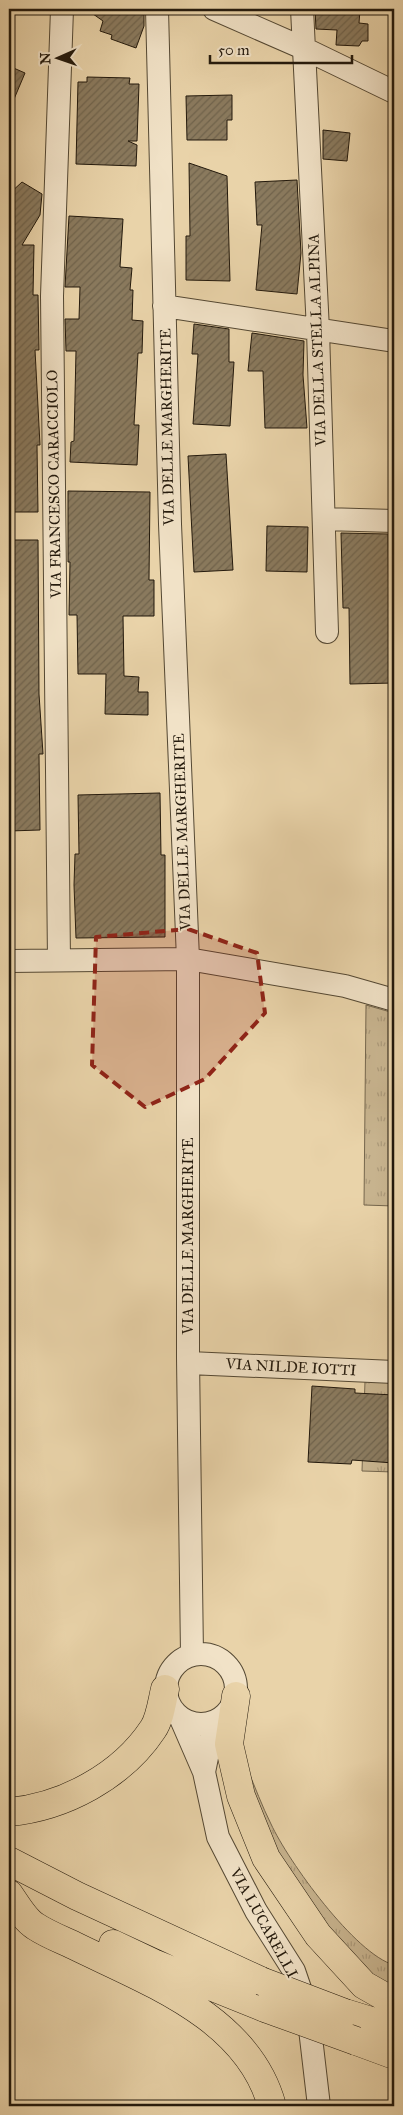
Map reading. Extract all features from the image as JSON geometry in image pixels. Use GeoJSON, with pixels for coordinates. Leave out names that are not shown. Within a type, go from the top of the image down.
{"type":"FeatureCollection","features":[{"type":"Feature","properties":{"kind":"highway"},"geometry":{"type":"LineString","coordinates":[[9,1812],[32,1810],[88,1788],[129,1759],[155,1728],[165,1689]]}},
{"type":"Feature","properties":{"kind":"highway"},"geometry":{"type":"LineString","coordinates":[[236,1696],[229,1744],[241,1796],[266,1858],[318,1935],[364,1985],[394,2002]]}},
{"type":"Feature","properties":{"kind":"highway"},"geometry":{"type":"LineString","coordinates":[[9,1861],[77,1896],[261,1981],[345,2013],[394,2028]]}},
{"type":"Feature","properties":{"kind":"highway"},"geometry":{"type":"LineString","coordinates":[[9,1893],[153,1963],[265,2008],[394,2055]]}},
{"type":"Feature","properties":{"kind":"highway"},"geometry":{"type":"LineString","coordinates":[[9,1893],[34,1925],[164,1990],[211,2019],[235,2040],[254,2064],[267,2090],[272,2106]]}},
{"type":"Feature","properties":{"kind":"street","name":"VIA FRANCESCO CARACCIOLO"},"geometry":{"type":"LineString","coordinates":[[59,960],[52,296],[62,9]]}},
{"type":"Feature","properties":{"kind":"street","name":"VIA DELLE MARGHERITE"},"geometry":{"type":"LineString","coordinates":[[157,9],[170,524],[188,960],[192,1654]]}},
{"type":"Feature","properties":{"kind":"street"},"geometry":{"type":"LineString","coordinates":[[214,9],[303,48],[394,92]]}},
{"type":"Feature","properties":{"kind":"street","name":"VIA DELLA STELLA ALPINA"},"geometry":{"type":"LineString","coordinates":[[302,9],[318,330],[327,632]]}},
{"type":"Feature","properties":{"kind":"street"},"geometry":{"type":"LineString","coordinates":[[164,306],[394,341]]}},
{"type":"Feature","properties":{"kind":"street"},"geometry":{"type":"LineString","coordinates":[[324,520],[394,521]]}},
{"type":"Feature","properties":{"kind":"street"},"geometry":{"type":"LineString","coordinates":[[9,962],[188,960],[345,986],[394,1000]]}},
{"type":"Feature","properties":{"kind":"street","name":"VIA NILDE IOTTI"},"geometry":{"type":"LineString","coordinates":[[189,1363],[394,1372]]}},
{"type":"Feature","properties":{"kind":"street"},"geometry":{"type":"LineString","coordinates":[[165,1689],[167,1677],[173,1667],[182,1659],[192,1654],[216,1657],[226,1664],[232,1673],[236,1685],[236,1696],[232,1707],[224,1717],[214,1723],[203,1725],[191,1724],[181,1719]]}},
{"type":"Feature","properties":{"kind":"street","name":"VIA LUCARELLI"},"geometry":{"type":"LineString","coordinates":[[165,1689],[169,1706],[181,1719],[204,1772],[218,1837],[256,1911],[294,1971],[308,2012],[319,2106]]}},
{"type":"Feature","properties":{"kind":"street","name":"VIA LUCARELLI"},"geometry":{"type":"LineString","coordinates":[[204,1772],[214,1723]]}},
{"type":"Feature","properties":{"kind":"highlighted area"},"geometry":{"type":"Polygon","coordinates":[[[188,929],[257,953],[265,1013],[205,1079],[145,1107],[92,1065],[96,937],[188,929]]]}},
{"type":"Feature","properties":{"kind":"green space"},"geometry":{"type":"Polygon","coordinates":[[[366,1005],[394,1013],[394,1206],[364,1205],[366,1005]]]}},
{"type":"Feature","properties":{"kind":"green space"},"geometry":{"type":"Polygon","coordinates":[[[365,1381],[394,1382],[394,1472],[362,1471],[365,1381]]]}},
{"type":"Feature","properties":{"kind":"green space"},"geometry":{"type":"Polygon","coordinates":[[[247,1768],[271,1824],[307,1882],[342,1925],[361,1944],[378,1957],[394,1965],[394,1993],[382,1986],[333,1938],[266,1838],[247,1768]]]}},
{"type":"Feature","properties":{"kind":"building"},"geometry":{"type":"Polygon","coordinates":[[[86,9],[144,9],[144,26],[136,48],[111,39],[112,35],[100,31],[103,21],[86,9]]]}},
{"type":"Feature","properties":{"kind":"building"},"geometry":{"type":"Polygon","coordinates":[[[315,9],[360,10],[359,23],[368,24],[368,41],[362,41],[359,46],[336,45],[337,30],[316,29],[315,9]]]}},
{"type":"Feature","properties":{"kind":"building"},"geometry":{"type":"Polygon","coordinates":[[[9,66],[25,73],[9,111],[9,66]]]}},
{"type":"Feature","properties":{"kind":"building"},"geometry":{"type":"Polygon","coordinates":[[[87,77],[130,78],[129,84],[139,84],[137,141],[128,141],[137,145],[136,166],[76,164],[78,82],[87,82],[87,77]]]}},
{"type":"Feature","properties":{"kind":"building"},"geometry":{"type":"Polygon","coordinates":[[[232,95],[232,120],[227,120],[227,140],[187,140],[186,96],[232,95]]]}},
{"type":"Feature","properties":{"kind":"building"},"geometry":{"type":"Polygon","coordinates":[[[323,130],[350,133],[347,161],[323,159],[323,130]]]}},
{"type":"Feature","properties":{"kind":"building"},"geometry":{"type":"Polygon","coordinates":[[[189,163],[227,176],[230,281],[186,280],[186,236],[190,236],[189,163]]]}},
{"type":"Feature","properties":{"kind":"building"},"geometry":{"type":"Polygon","coordinates":[[[297,180],[301,253],[297,294],[256,290],[262,225],[257,225],[255,182],[297,180]]]}},
{"type":"Feature","properties":{"kind":"building"},"geometry":{"type":"Polygon","coordinates":[[[22,182],[42,194],[40,215],[22,245],[34,245],[33,295],[38,295],[39,350],[35,350],[40,445],[37,445],[38,512],[9,512],[9,194],[22,182]]]}},
{"type":"Feature","properties":{"kind":"building"},"geometry":{"type":"Polygon","coordinates":[[[69,216],[123,219],[120,267],[132,268],[130,290],[133,290],[132,320],[143,321],[142,353],[138,353],[134,425],[139,425],[137,465],[70,462],[71,442],[74,441],[76,351],[66,351],[65,319],[79,319],[80,287],[65,287],[69,216]]]}},
{"type":"Feature","properties":{"kind":"building"},"geometry":{"type":"Polygon","coordinates":[[[194,324],[229,329],[229,362],[234,362],[230,426],[193,424],[198,354],[192,354],[194,324]]]}},
{"type":"Feature","properties":{"kind":"building"},"geometry":{"type":"Polygon","coordinates":[[[252,333],[304,341],[303,375],[307,428],[265,428],[263,371],[248,371],[252,333]]]}},
{"type":"Feature","properties":{"kind":"building"},"geometry":{"type":"Polygon","coordinates":[[[226,454],[233,570],[194,572],[188,456],[226,454]]]}},
{"type":"Feature","properties":{"kind":"building"},"geometry":{"type":"Polygon","coordinates":[[[68,491],[150,492],[149,580],[154,580],[154,616],[123,616],[124,676],[139,677],[138,692],[148,692],[148,715],[105,714],[106,674],[78,674],[77,615],[69,615],[68,491]]]}},
{"type":"Feature","properties":{"kind":"building"},"geometry":{"type":"Polygon","coordinates":[[[267,526],[308,527],[307,572],[266,571],[267,526]]]}},
{"type":"Feature","properties":{"kind":"building"},"geometry":{"type":"Polygon","coordinates":[[[341,533],[388,534],[389,630],[394,629],[394,683],[350,684],[349,608],[343,608],[341,533]]]}},
{"type":"Feature","properties":{"kind":"building"},"geometry":{"type":"Polygon","coordinates":[[[9,540],[38,540],[39,694],[43,754],[39,754],[40,830],[9,831],[9,540]]]}},
{"type":"Feature","properties":{"kind":"building"},"geometry":{"type":"Polygon","coordinates":[[[160,793],[161,855],[165,855],[165,937],[76,938],[74,885],[75,854],[79,854],[78,795],[160,793]]]}},
{"type":"Feature","properties":{"kind":"building"},"geometry":{"type":"Polygon","coordinates":[[[312,1386],[355,1389],[355,1393],[394,1395],[394,1463],[352,1460],[351,1464],[308,1462],[312,1386]]]}}]}
